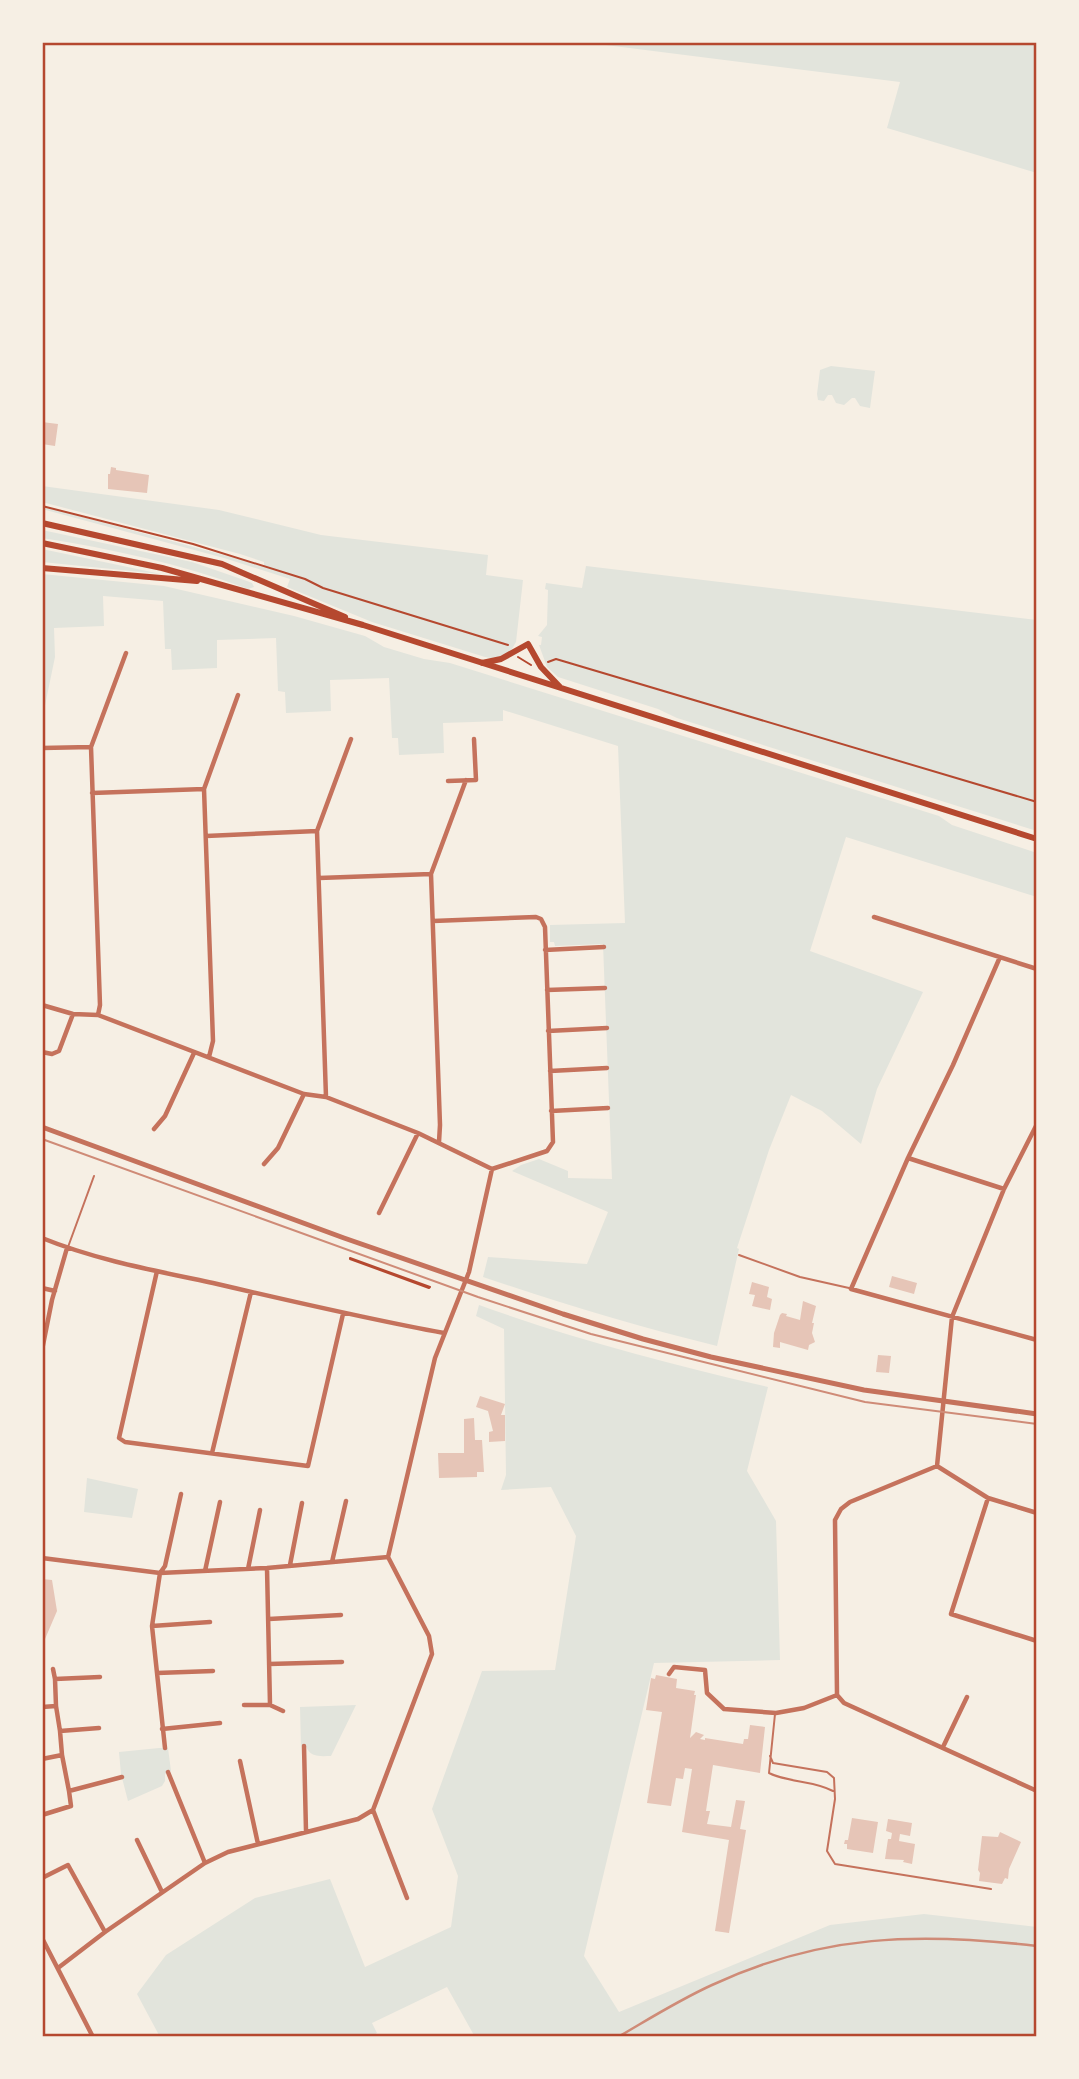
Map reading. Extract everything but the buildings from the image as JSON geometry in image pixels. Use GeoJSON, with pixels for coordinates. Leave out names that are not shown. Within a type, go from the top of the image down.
{"type":"FeatureCollection","features":[{"type":"Feature","properties":{"kind":"main road"},"geometry":{"type":"LineString","coordinates":[[42,523],[222,564],[363,625]]}},
{"type":"Feature","properties":{"kind":"main road"},"geometry":{"type":"LineString","coordinates":[[42,543],[140,562],[363,625],[1037,839]]}},
{"type":"Feature","properties":{"kind":"main road"},"geometry":{"type":"LineString","coordinates":[[42,568],[209,582]]}},
{"type":"Feature","properties":{"kind":"main road"},"geometry":{"type":"LineString","coordinates":[[261,598],[266,582]]}},
{"type":"Feature","properties":{"kind":"main road"},"geometry":{"type":"LineString","coordinates":[[481,663],[501,659],[528,644],[541,667],[561,688]]}},
{"type":"Feature","properties":{"kind":"street"},"geometry":{"type":"LineString","coordinates":[[98,1015],[100,1005],[90,747],[126,653]]}},
{"type":"Feature","properties":{"kind":"street"},"geometry":{"type":"LineString","coordinates":[[209,1058],[213,1041],[204,789],[238,695]]}},
{"type":"Feature","properties":{"kind":"street"},"geometry":{"type":"LineString","coordinates":[[326,1097],[317,831],[351,738]]}},
{"type":"Feature","properties":{"kind":"street"},"geometry":{"type":"LineString","coordinates":[[448,780],[476,780],[474,739]]}},
{"type":"Feature","properties":{"kind":"street"},"geometry":{"type":"LineString","coordinates":[[42,748],[90,747]]}},
{"type":"Feature","properties":{"kind":"street"},"geometry":{"type":"LineString","coordinates":[[439,1142],[431,874],[466,780]]}},
{"type":"Feature","properties":{"kind":"street"},"geometry":{"type":"LineString","coordinates":[[92,793],[204,789]]}},
{"type":"Feature","properties":{"kind":"street"},"geometry":{"type":"LineString","coordinates":[[206,836],[317,831]]}},
{"type":"Feature","properties":{"kind":"street"},"geometry":{"type":"LineString","coordinates":[[319,878],[431,874]]}},
{"type":"Feature","properties":{"kind":"street"},"geometry":{"type":"LineString","coordinates":[[874,917],[1037,969]]}},
{"type":"Feature","properties":{"kind":"street"},"geometry":{"type":"LineString","coordinates":[[42,1005],[73,1014],[98,1015],[304,1094],[326,1097],[439,1142],[492,1169],[551,1148],[553,1142],[545,927],[541,919],[433,921]]}},
{"type":"Feature","properties":{"kind":"street"},"geometry":{"type":"LineString","coordinates":[[545,950],[604,947]]}},
{"type":"Feature","properties":{"kind":"street"},"geometry":{"type":"LineString","coordinates":[[1000,957],[851,1289],[1037,1340]]}},
{"type":"Feature","properties":{"kind":"street"},"geometry":{"type":"LineString","coordinates":[[547,990],[605,988]]}},
{"type":"Feature","properties":{"kind":"street"},"geometry":{"type":"LineString","coordinates":[[42,1052],[52,1054],[59,1051],[73,1014]]}},
{"type":"Feature","properties":{"kind":"street"},"geometry":{"type":"LineString","coordinates":[[548,1031],[607,1028]]}},
{"type":"Feature","properties":{"kind":"street"},"geometry":{"type":"LineString","coordinates":[[154,1129],[165,1116],[194,1053]]}},
{"type":"Feature","properties":{"kind":"street"},"geometry":{"type":"LineString","coordinates":[[550,1071],[607,1068]]}},
{"type":"Feature","properties":{"kind":"street"},"geometry":{"type":"LineString","coordinates":[[264,1164],[278,1148],[304,1094]]}},
{"type":"Feature","properties":{"kind":"street"},"geometry":{"type":"LineString","coordinates":[[551,1111],[608,1108]]}},
{"type":"Feature","properties":{"kind":"street"},"geometry":{"type":"LineString","coordinates":[[937,1466],[952,1317],[1004,1189],[1037,1124]]}},
{"type":"Feature","properties":{"kind":"street"},"geometry":{"type":"LineString","coordinates":[[42,1127],[466,1280],[643,1339],[864,1390],[1037,1414]]}},
{"type":"Feature","properties":{"kind":"street"},"geometry":{"type":"LineString","coordinates":[[379,1213],[418,1133]]}},
{"type":"Feature","properties":{"kind":"street"},"geometry":{"type":"LineString","coordinates":[[908,1158],[1004,1189]]}},
{"type":"Feature","properties":{"kind":"street"},"geometry":{"type":"LineString","coordinates":[[58,1968],[205,1863],[228,1852],[358,1819],[373,1810],[432,1654],[429,1636],[388,1557],[429,1384],[444,1333],[466,1280],[492,1169]]}},
{"type":"Feature","properties":{"kind":"street"},"geometry":{"type":"LineString","coordinates":[[42,1238],[67,1248],[157,1271],[343,1314],[444,1333]]}},
{"type":"Feature","properties":{"kind":"street"},"geometry":{"type":"LineString","coordinates":[[42,1350],[44,1332],[67,1248]]}},
{"type":"Feature","properties":{"kind":"street"},"geometry":{"type":"LineString","coordinates":[[157,1271],[120,1438],[125,1442],[309,1466],[343,1314]]}},
{"type":"Feature","properties":{"kind":"street"},"geometry":{"type":"LineString","coordinates":[[42,1288],[55,1291]]}},
{"type":"Feature","properties":{"kind":"street"},"geometry":{"type":"LineString","coordinates":[[212,1453],[251,1292]]}},
{"type":"Feature","properties":{"kind":"street"},"geometry":{"type":"LineString","coordinates":[[937,1466],[988,1498],[1037,1513]]}},
{"type":"Feature","properties":{"kind":"street"},"geometry":{"type":"LineString","coordinates":[[937,1466],[850,1503],[841,1509],[835,1520],[837,1695],[845,1703],[1036,1790],[1037,1783]]}},
{"type":"Feature","properties":{"kind":"street"},"geometry":{"type":"LineString","coordinates":[[165,1748],[152,1626],[160,1573],[165,1566],[181,1494]]}},
{"type":"Feature","properties":{"kind":"street"},"geometry":{"type":"LineString","coordinates":[[988,1498],[950,1614],[1037,1641]]}},
{"type":"Feature","properties":{"kind":"street"},"geometry":{"type":"LineString","coordinates":[[332,1562],[346,1501]]}},
{"type":"Feature","properties":{"kind":"street"},"geometry":{"type":"LineString","coordinates":[[205,1572],[220,1502]]}},
{"type":"Feature","properties":{"kind":"street"},"geometry":{"type":"LineString","coordinates":[[290,1566],[302,1503]]}},
{"type":"Feature","properties":{"kind":"street"},"geometry":{"type":"LineString","coordinates":[[248,1569],[260,1510]]}},
{"type":"Feature","properties":{"kind":"street"},"geometry":{"type":"LineString","coordinates":[[42,1558],[160,1573],[267,1568],[388,1557]]}},
{"type":"Feature","properties":{"kind":"street"},"geometry":{"type":"LineString","coordinates":[[267,1568],[270,1705]]}},
{"type":"Feature","properties":{"kind":"street"},"geometry":{"type":"LineString","coordinates":[[269,1619],[341,1615]]}},
{"type":"Feature","properties":{"kind":"street"},"geometry":{"type":"LineString","coordinates":[[152,1626],[210,1622]]}},
{"type":"Feature","properties":{"kind":"street"},"geometry":{"type":"LineString","coordinates":[[270,1664],[342,1662]]}},
{"type":"Feature","properties":{"kind":"street"},"geometry":{"type":"LineString","coordinates":[[669,1674],[674,1668],[705,1670],[707,1693],[724,1709],[776,1713],[804,1708],[837,1695]]}},
{"type":"Feature","properties":{"kind":"street"},"geometry":{"type":"LineString","coordinates":[[42,1815],[71,1806],[62,1755],[53,1669]]}},
{"type":"Feature","properties":{"kind":"street"},"geometry":{"type":"LineString","coordinates":[[157,1673],[214,1671]]}},
{"type":"Feature","properties":{"kind":"street"},"geometry":{"type":"LineString","coordinates":[[55,1679],[100,1677]]}},
{"type":"Feature","properties":{"kind":"street"},"geometry":{"type":"LineString","coordinates":[[943,1747],[967,1697]]}},
{"type":"Feature","properties":{"kind":"street"},"geometry":{"type":"LineString","coordinates":[[244,1705],[270,1705],[283,1711]]}},
{"type":"Feature","properties":{"kind":"street"},"geometry":{"type":"LineString","coordinates":[[42,1707],[56,1706]]}},
{"type":"Feature","properties":{"kind":"street"},"geometry":{"type":"LineString","coordinates":[[162,1729],[220,1723]]}},
{"type":"Feature","properties":{"kind":"street"},"geometry":{"type":"LineString","coordinates":[[60,1731],[99,1728]]}},
{"type":"Feature","properties":{"kind":"street"},"geometry":{"type":"LineString","coordinates":[[304,1746],[306,1831]]}},
{"type":"Feature","properties":{"kind":"street"},"geometry":{"type":"LineString","coordinates":[[42,1759],[62,1755]]}},
{"type":"Feature","properties":{"kind":"street"},"geometry":{"type":"LineString","coordinates":[[240,1761],[258,1844]]}},
{"type":"Feature","properties":{"kind":"street"},"geometry":{"type":"LineString","coordinates":[[168,1772],[205,1863]]}},
{"type":"Feature","properties":{"kind":"street"},"geometry":{"type":"LineString","coordinates":[[69,1791],[122,1777]]}},
{"type":"Feature","properties":{"kind":"street"},"geometry":{"type":"LineString","coordinates":[[373,1810],[407,1898]]}},
{"type":"Feature","properties":{"kind":"street"},"geometry":{"type":"LineString","coordinates":[[137,1840],[162,1892]]}},
{"type":"Feature","properties":{"kind":"street"},"geometry":{"type":"LineString","coordinates":[[42,1878],[68,1865],[105,1932]]}},
{"type":"Feature","properties":{"kind":"street"},"geometry":{"type":"LineString","coordinates":[[42,1938],[93,2037]]}},
{"type":"Feature","properties":{"kind":"lane"},"geometry":{"type":"LineString","coordinates":[[67,1248],[94,1176]]}},
{"type":"Feature","properties":{"kind":"lane"},"geometry":{"type":"LineString","coordinates":[[739,1255],[800,1277],[851,1289]]}},
{"type":"Feature","properties":{"kind":"lane"},"geometry":{"type":"LineString","coordinates":[[776,1713],[769,1773],[780,1779],[826,1787],[833,1791]]}},
{"type":"Feature","properties":{"kind":"lane"},"geometry":{"type":"LineString","coordinates":[[770,1756],[773,1763],[827,1772],[834,1778],[835,1799],[827,1851],[835,1864],[991,1889]]}},
{"type":"Feature","properties":{"kind":"path"},"geometry":{"type":"LineString","coordinates":[[42,506],[193,544],[305,579],[323,588],[508,645],[513,654],[538,668],[556,659],[1037,802]]}},
{"type":"Feature","properties":{"kind":"path"},"geometry":{"type":"LineString","coordinates":[[350,1258],[430,1287],[429,1288],[350,1259],[350,1258]]}},
{"type":"Feature","properties":{"kind":"shaded area"},"geometry":{"type":"Polygon","coordinates":[[[582,42],[1037,42],[1037,173],[887,128],[900,82],[582,42]]]}},
{"type":"Feature","properties":{"kind":"shaded area"},"geometry":{"type":"Polygon","coordinates":[[[831,366],[875,371],[870,408],[860,406],[855,398],[844,405],[836,403],[832,395],[828,395],[824,401],[818,400],[820,370],[831,366]]]}},
{"type":"Feature","properties":{"kind":"shaded area"},"geometry":{"type":"Polygon","coordinates":[[[42,486],[219,510],[321,535],[488,555],[486,575],[523,580],[516,642],[509,654],[496,659],[372,622],[287,587],[290,579],[224,558],[42,509],[64,512],[264,566],[264,562],[240,554],[42,502],[42,486]]]}},
{"type":"Feature","properties":{"kind":"shaded area"},"geometry":{"type":"Polygon","coordinates":[[[42,530],[192,562],[252,583],[254,587],[248,589],[146,558],[42,538],[42,530]]]}},
{"type":"Feature","properties":{"kind":"shaded area"},"geometry":{"type":"Polygon","coordinates":[[[42,549],[161,574],[42,562],[42,549]]]}},
{"type":"Feature","properties":{"kind":"shaded area"},"geometry":{"type":"Polygon","coordinates":[[[586,566],[1037,620],[1037,831],[677,718],[658,709],[558,677],[547,667],[539,645],[542,637],[538,636],[547,625],[546,583],[582,588],[586,566]]]}},
{"type":"Feature","properties":{"kind":"shaded area"},"geometry":{"type":"Polygon","coordinates":[[[42,574],[164,586],[294,616],[365,636],[384,647],[424,659],[450,663],[939,816],[952,825],[1037,853],[1037,897],[846,837],[810,951],[923,992],[877,1089],[861,1144],[822,1111],[791,1095],[769,1150],[737,1248],[739,1249],[717,1346],[541,1296],[483,1277],[488,1257],[587,1264],[608,1212],[512,1171],[539,1159],[568,1171],[568,1178],[612,1179],[603,944],[555,946],[554,942],[550,942],[550,925],[625,923],[618,746],[503,710],[503,721],[443,723],[444,753],[399,755],[398,738],[392,738],[389,678],[330,680],[331,711],[286,713],[285,692],[278,691],[276,638],[217,640],[217,668],[172,670],[171,649],[165,649],[163,601],[103,596],[104,626],[54,628],[55,657],[42,731],[42,574]]]}},
{"type":"Feature","properties":{"kind":"shaded area"},"geometry":{"type":"Polygon","coordinates":[[[479,1305],[622,1350],[768,1387],[747,1471],[776,1521],[780,1660],[654,1663],[584,1956],[619,2012],[830,1925],[924,1914],[1037,1927],[1037,2037],[475,2037],[447,1987],[372,2023],[377,2033],[371,2037],[160,2037],[137,1994],[166,1955],[255,1898],[330,1879],[365,1967],[451,1927],[458,1876],[432,1809],[482,1671],[555,1670],[576,1536],[551,1487],[501,1490],[506,1475],[504,1329],[476,1316],[479,1305]]]}},
{"type":"Feature","properties":{"kind":"shaded area"},"geometry":{"type":"Polygon","coordinates":[[[87,1478],[138,1489],[132,1518],[84,1512],[87,1478]]]}},
{"type":"Feature","properties":{"kind":"shaded area"},"geometry":{"type":"Polygon","coordinates":[[[356,1705],[331,1756],[313,1754],[306,1746],[301,1746],[300,1707],[356,1705]]]}},
{"type":"Feature","properties":{"kind":"shaded area"},"geometry":{"type":"Polygon","coordinates":[[[168,1748],[171,1771],[165,1774],[162,1786],[128,1801],[119,1752],[168,1748]]]}},
{"type":"Feature","properties":{"kind":"tram line"},"geometry":{"type":"LineString","coordinates":[[42,1139],[478,1297],[591,1334],[865,1402],[1037,1424]]}},
{"type":"Feature","properties":{"kind":"railway"},"geometry":{"type":"LineString","coordinates":[[618,2037],[712,1985],[792,1955],[872,1941],[911,1939],[952,1939],[1037,1946]]}}]}
